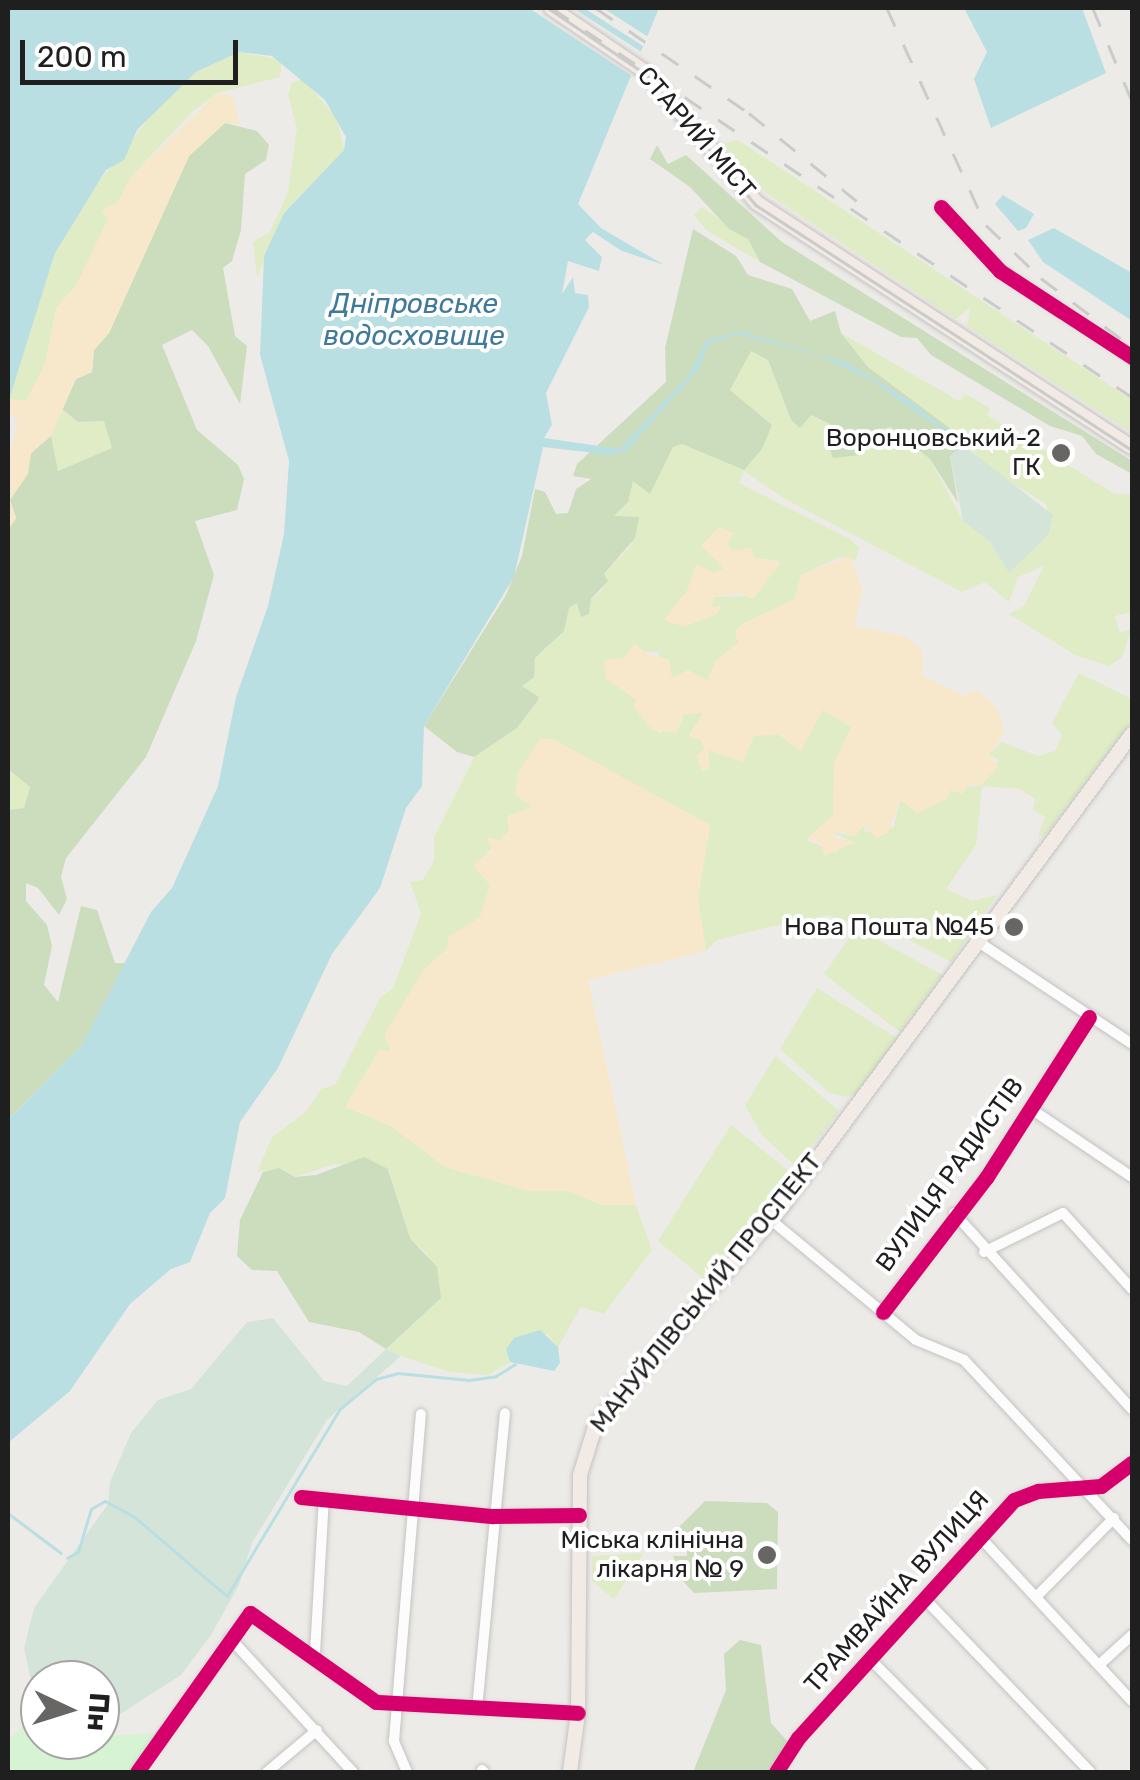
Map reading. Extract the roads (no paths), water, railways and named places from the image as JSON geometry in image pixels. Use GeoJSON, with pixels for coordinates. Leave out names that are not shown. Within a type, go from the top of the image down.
{"type":"FeatureCollection","features":[{"type":"Feature","properties":{"kind":"main road","name":"СТАРИЙ МІСТ"},"geometry":{"type":"LineString","coordinates":[[551,8],[640,66],[738,184],[790,226],[1132,447]]}},
{"type":"Feature","properties":{"kind":"main road","name":"МАНУЙЛІВСЬКИЙ ПРОСПЕКТ"},"geometry":{"type":"LineString","coordinates":[[570,1772],[578,1713],[583,1455],[596,1424],[771,1220],[1132,734]]}},
{"type":"Feature","properties":{"kind":"street"},"geometry":{"type":"LineString","coordinates":[[941,207],[1000,271],[1132,356]]}},
{"type":"Feature","properties":{"kind":"street"},"geometry":{"type":"LineString","coordinates":[[977,942],[1132,1044]]}},
{"type":"Feature","properties":{"kind":"street","name":"ВУЛИЦЯ РАДИСТІВ"},"geometry":{"type":"LineString","coordinates":[[883,1312],[1032,1109],[1089,1017]]}},
{"type":"Feature","properties":{"kind":"street"},"geometry":{"type":"LineString","coordinates":[[1032,1109],[1132,1177]]}},
{"type":"Feature","properties":{"kind":"street"},"geometry":{"type":"LineString","coordinates":[[954,1213],[984,1252],[1132,1409]]}},
{"type":"Feature","properties":{"kind":"street"},"geometry":{"type":"LineString","coordinates":[[984,1252],[1062,1214],[1132,1289]]}},
{"type":"Feature","properties":{"kind":"street"},"geometry":{"type":"LineString","coordinates":[[771,1220],[916,1340],[964,1360],[1132,1540]]}},
{"type":"Feature","properties":{"kind":"street"},"geometry":{"type":"LineString","coordinates":[[476,1710],[505,1413]]}},
{"type":"Feature","properties":{"kind":"street"},"geometry":{"type":"LineString","coordinates":[[407,1772],[394,1750],[408,1507],[421,1414]]}},
{"type":"Feature","properties":{"kind":"street","name":"ТРАМВАЙНА ВУЛИЦЯ"},"geometry":{"type":"LineString","coordinates":[[776,1772],[792,1745],[979,1537],[1022,1496],[1112,1481],[1132,1463]]}},
{"type":"Feature","properties":{"kind":"street"},"geometry":{"type":"LineString","coordinates":[[301,1497],[493,1516],[580,1515]]}},
{"type":"Feature","properties":{"kind":"street"},"geometry":{"type":"LineString","coordinates":[[316,1654],[324,1499]]}},
{"type":"Feature","properties":{"kind":"street"},"geometry":{"type":"LineString","coordinates":[[1036,1597],[1114,1518]]}},
{"type":"Feature","properties":{"kind":"street"},"geometry":{"type":"LineString","coordinates":[[979,1537],[1132,1701]]}},
{"type":"Feature","properties":{"kind":"street"},"geometry":{"type":"LineString","coordinates":[[924,1599],[1090,1772]]}},
{"type":"Feature","properties":{"kind":"street"},"geometry":{"type":"LineString","coordinates":[[137,1772],[165,1727],[194,1700],[245,1614],[253,1613],[316,1654],[356,1692],[397,1708],[578,1713]]}},
{"type":"Feature","properties":{"kind":"street"},"geometry":{"type":"LineString","coordinates":[[1099,1666],[1132,1635]]}},
{"type":"Feature","properties":{"kind":"street"},"geometry":{"type":"LineString","coordinates":[[230,1638],[318,1730],[352,1772]]}},
{"type":"Feature","properties":{"kind":"street"},"geometry":{"type":"LineString","coordinates":[[870,1659],[982,1772]]}},
{"type":"Feature","properties":{"kind":"street"},"geometry":{"type":"LineString","coordinates":[[267,1772],[318,1730]]}},
{"type":"Feature","properties":{"kind":"water","name":"Дніпровське водосховище"},"geometry":{"type":"Polygon","coordinates":[[[8,8],[659,8],[578,204],[601,228],[664,265],[622,251],[593,232],[585,240],[602,257],[599,271],[568,261],[562,294],[573,277],[575,293],[588,295],[589,307],[546,393],[552,425],[544,438],[620,449],[688,376],[707,340],[740,331],[847,363],[910,401],[952,434],[957,444],[955,452],[952,437],[872,381],[818,355],[737,334],[710,343],[698,370],[626,451],[612,455],[543,447],[514,577],[424,726],[422,786],[406,808],[380,888],[332,954],[278,1068],[240,1122],[225,1198],[210,1213],[190,1262],[171,1269],[130,1304],[70,1391],[8,1443],[8,1120],[82,1045],[151,912],[172,888],[218,786],[236,697],[268,606],[284,534],[289,461],[260,355],[264,256],[284,213],[344,150],[346,137],[325,100],[272,56],[239,52],[196,72],[137,130],[124,160],[106,170],[55,253],[8,403],[8,8]]]}},
{"type":"Feature","properties":{"kind":"water"},"geometry":{"type":"Polygon","coordinates":[[[964,8],[1082,8],[1106,73],[991,128],[974,79],[987,52],[964,8]]]}},
{"type":"Feature","properties":{"kind":"water"},"geometry":{"type":"Polygon","coordinates":[[[1003,195],[1034,214],[1026,228],[1018,231],[995,204],[1003,195]]]}},
{"type":"Feature","properties":{"kind":"water"},"geometry":{"type":"Polygon","coordinates":[[[1054,228],[1132,273],[1132,321],[1043,262],[1028,240],[1054,228]]]}},
{"type":"Feature","properties":{"kind":"water"},"geometry":{"type":"Polygon","coordinates":[[[540,1330],[558,1347],[560,1363],[554,1371],[510,1362],[506,1349],[514,1338],[540,1330]]]}},
{"type":"Feature","properties":{"kind":"waterway"},"geometry":{"type":"LineString","coordinates":[[67,1558],[78,1552],[91,1509],[105,1501],[135,1517],[227,1596],[340,1409],[376,1379],[398,1373],[469,1380],[496,1376],[515,1364]]}},
{"type":"Feature","properties":{"kind":"waterway"},"geometry":{"type":"LineString","coordinates":[[8,1513],[61,1553]]}},
{"type":"Feature","properties":{"kind":"tram line"},"geometry":{"type":"LineString","coordinates":[[548,8],[646,74],[756,205],[1132,450]]}},
{"type":"Feature","properties":{"kind":"tram line"},"geometry":{"type":"LineString","coordinates":[[774,1772],[791,1743],[1012,1499],[1032,1490],[1102,1483],[1132,1461]]}},
{"type":"Feature","properties":{"kind":"railway"},"geometry":{"type":"LineString","coordinates":[[552,8],[1132,397]]}},
{"type":"Feature","properties":{"kind":"railway"},"geometry":{"type":"LineString","coordinates":[[596,8],[749,113],[857,201]]}},
{"type":"Feature","properties":{"kind":"railway"},"geometry":{"type":"LineString","coordinates":[[887,8],[986,225],[1041,278],[1132,347]]}},
{"type":"Feature","properties":{"kind":"railway"},"geometry":{"type":"LineString","coordinates":[[1093,8],[1132,101]]}},
{"type":"Feature","properties":{"kind":"place","name":"Воронцовський-2 ГК"},"geometry":{"type":"Point","coordinates":[1061,453]}},
{"type":"Feature","properties":{"kind":"place","name":"Нова Пошта №45"},"geometry":{"type":"Point","coordinates":[1014,927]}},
{"type":"Feature","properties":{"kind":"place","name":"Міська клінічна лікарня № 9"},"geometry":{"type":"Point","coordinates":[767,1555]}}]}
